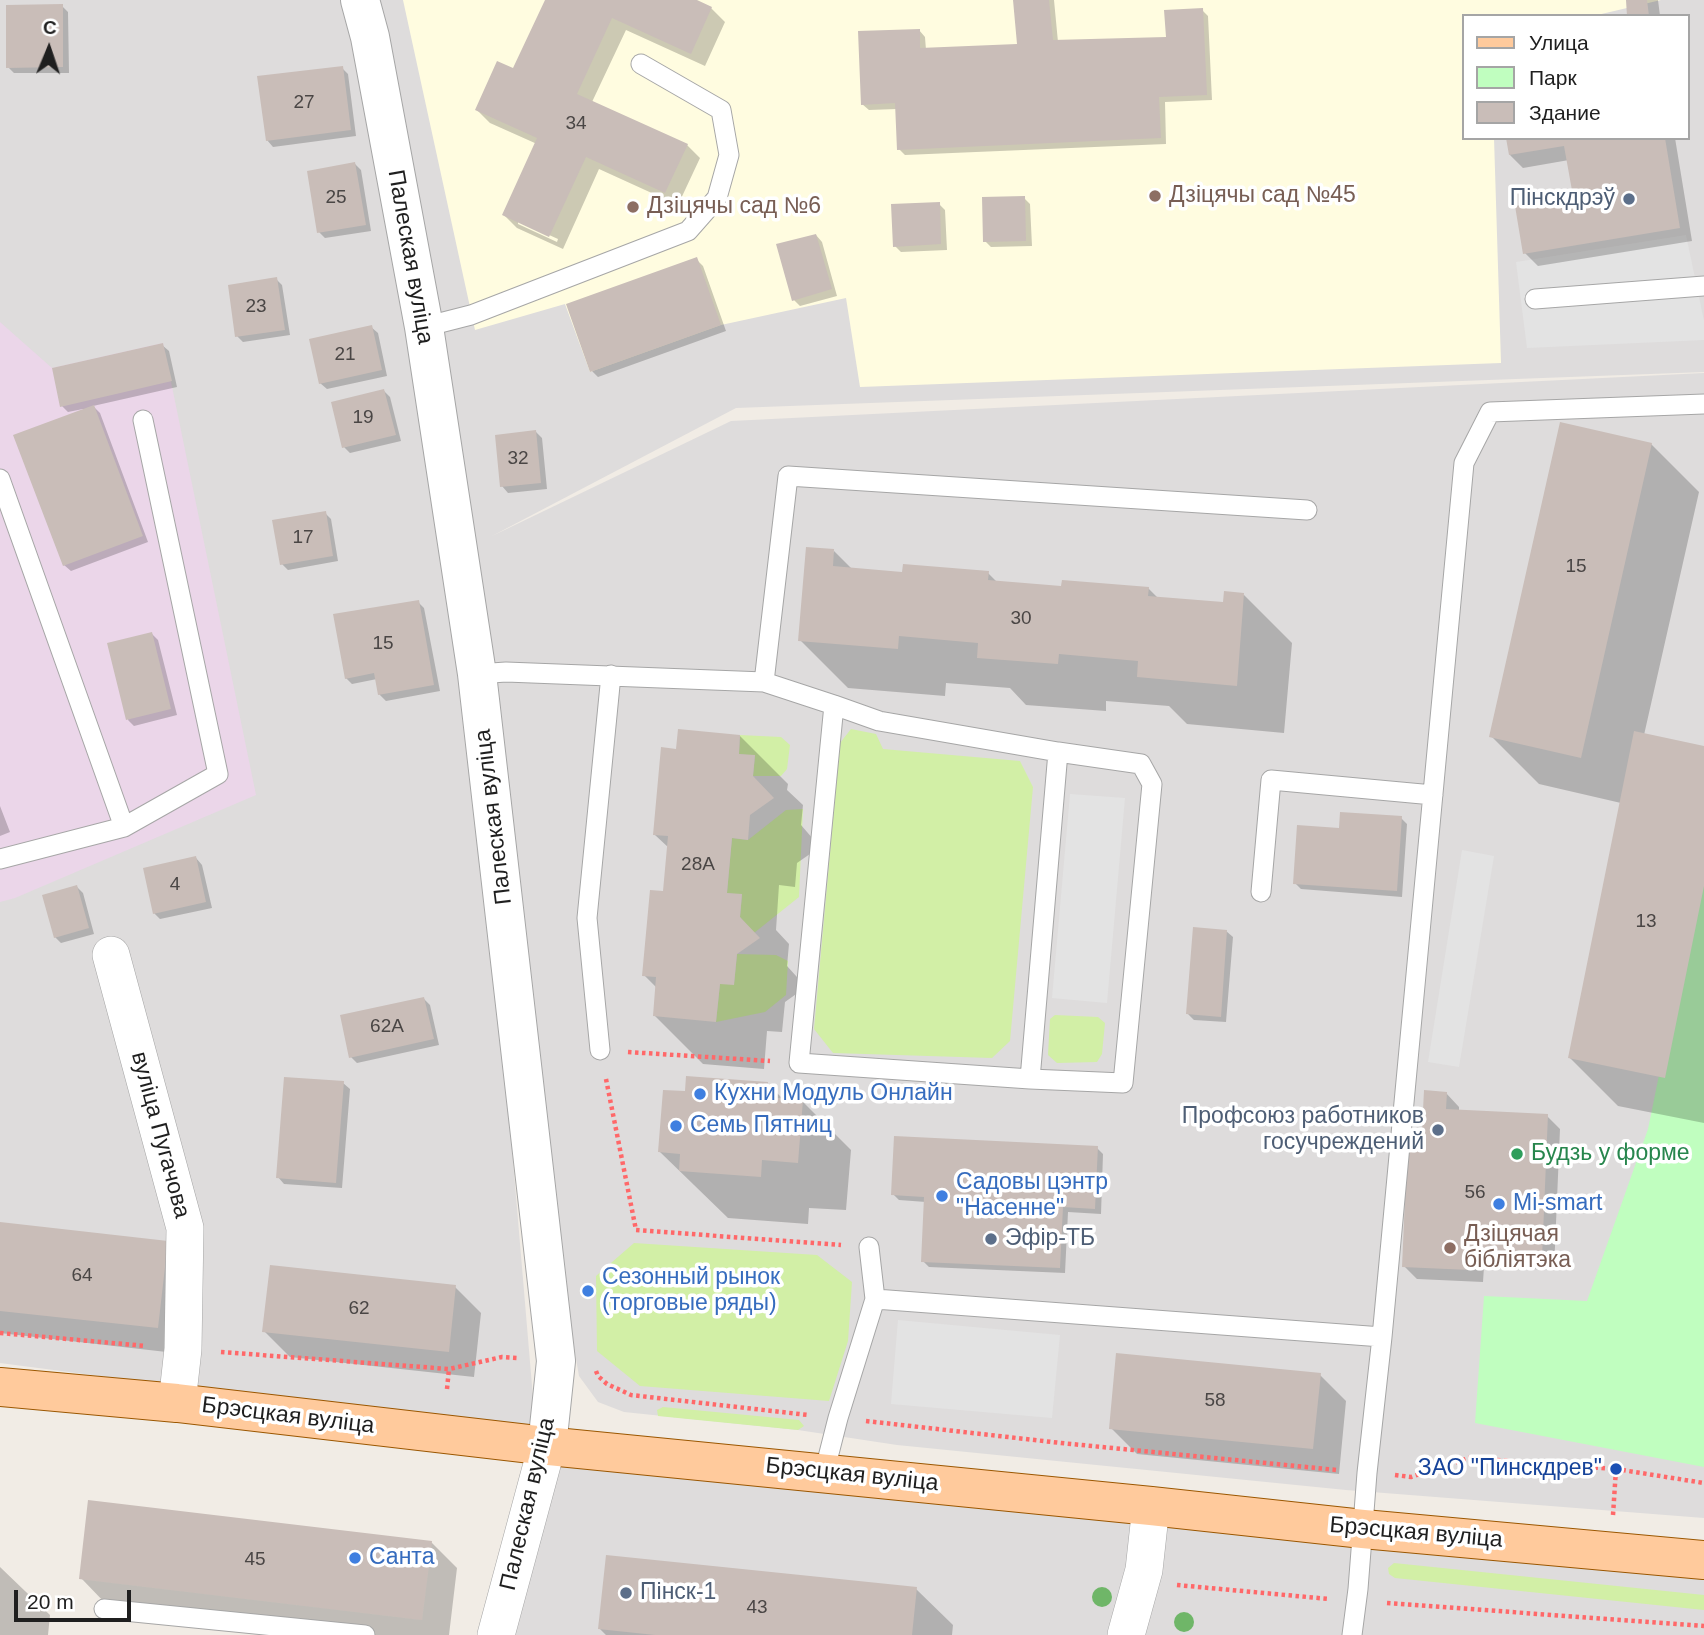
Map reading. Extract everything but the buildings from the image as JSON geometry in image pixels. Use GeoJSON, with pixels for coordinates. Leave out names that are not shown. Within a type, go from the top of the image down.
{"type":"FeatureCollection","features":[{"type":"Feature","properties":{"kind":"main road","name":"Брэсцкая вуліца"},"geometry":{"type":"LineString","coordinates":[[0,1387],[177,1403],[547,1446],[1151,1506],[1363,1530],[1704,1560]]}},
{"type":"Feature","properties":{"kind":"street","name":"Палеская вуліца"},"geometry":{"type":"LineString","coordinates":[[360,0],[370,37],[424,327],[477,674],[556,1361],[547,1446],[496,1635]]}},
{"type":"Feature","properties":{"kind":"street","name":"вуліца Пугачова"},"geometry":{"type":"LineString","coordinates":[[111,954],[185,1228],[183,1349],[177,1403]]}},
{"type":"Feature","properties":{"kind":"street"},"geometry":{"type":"LineString","coordinates":[[1126,1635],[1142,1582],[1151,1506]]}},
{"type":"Feature","properties":{"kind":"lane"},"geometry":{"type":"LineString","coordinates":[[424,327],[484,310],[688,231],[717,198],[729,155],[721,110],[641,64]]}},
{"type":"Feature","properties":{"kind":"lane"},"geometry":{"type":"LineString","coordinates":[[1535,299],[1704,286]]}},
{"type":"Feature","properties":{"kind":"lane"},"geometry":{"type":"LineString","coordinates":[[1352,1635],[1464,463],[1490,412],[1704,404]]}},
{"type":"Feature","properties":{"kind":"lane"},"geometry":{"type":"LineString","coordinates":[[0,859],[124,827],[218,775],[144,420]]}},
{"type":"Feature","properties":{"kind":"lane"},"geometry":{"type":"LineString","coordinates":[[764,682],[788,476],[1307,510]]}},
{"type":"Feature","properties":{"kind":"lane"},"geometry":{"type":"LineString","coordinates":[[0,479],[124,827]]}},
{"type":"Feature","properties":{"kind":"lane"},"geometry":{"type":"LineString","coordinates":[[477,674],[506,672],[764,682],[834,705],[879,721],[1141,764],[1152,784],[1124,1083],[799,1063],[834,705]]}},
{"type":"Feature","properties":{"kind":"lane"},"geometry":{"type":"LineString","coordinates":[[600,1050],[587,918],[611,676]]}},
{"type":"Feature","properties":{"kind":"lane"},"geometry":{"type":"LineString","coordinates":[[1030,1079],[1058,752]]}},
{"type":"Feature","properties":{"kind":"lane"},"geometry":{"type":"LineString","coordinates":[[1261,892],[1271,780],[1433,795]]}},
{"type":"Feature","properties":{"kind":"lane"},"geometry":{"type":"LineString","coordinates":[[824,1473],[875,1299],[869,1247]]}},
{"type":"Feature","properties":{"kind":"lane"},"geometry":{"type":"LineString","coordinates":[[875,1299],[1382,1337]]}},
{"type":"Feature","properties":{"kind":"lane"},"geometry":{"type":"LineString","coordinates":[[104,1609],[365,1635]]}},
{"type":"Feature","properties":{"kind":"path"},"geometry":{"type":"LineString","coordinates":[[799,1063],[600,1050],[636,1230],[869,1247]]}},
{"type":"Feature","properties":{"kind":"path"},"geometry":{"type":"LineString","coordinates":[[447,1389],[449,1369],[502,1357]]}},
{"type":"Feature","properties":{"kind":"path"},"geometry":{"type":"LineString","coordinates":[[594,1363],[598,1376],[607,1384],[631,1395],[1061,1443],[1411,1477],[1469,1458],[1616,1469],[1704,1483]]}},
{"type":"Feature","properties":{"kind":"path"},"geometry":{"type":"LineString","coordinates":[[1142,1582],[1357,1601],[1704,1626]]}},
{"type":"Feature","properties":{"kind":"shaded area"},"geometry":{"type":"Polygon","coordinates":[[[0,0],[1704,0],[1704,372],[736,408],[492,536],[731,421],[1704,373],[1704,1518],[1346,1490],[897,1445],[798,1430],[624,1412],[598,1402],[579,1376],[569,1319],[463,569],[536,1433],[0,1363],[0,0]]]}},
{"type":"Feature","properties":{"kind":"shaded area","name":"Дзіцячы сад №45"},"geometry":{"type":"Polygon","coordinates":[[[403,0],[1661,0],[1602,14],[1462,14],[1462,140],[1494,140],[1501,363],[860,387],[846,298],[721,325],[590,372],[565,304],[475,330],[403,0]]]}},
{"type":"Feature","properties":{"kind":"shaded area"},"geometry":{"type":"Polygon","coordinates":[[[1686,235],[1704,321],[1704,340],[1527,348],[1516,262],[1686,235]]]}},
{"type":"Feature","properties":{"kind":"shaded area"},"geometry":{"type":"Polygon","coordinates":[[[0,322],[52,368],[163,343],[256,795],[0,902],[0,322]]]}},
{"type":"Feature","properties":{"kind":"shaded area"},"geometry":{"type":"Polygon","coordinates":[[[1070,794],[1125,798],[1107,1003],[1052,998],[1070,794]]]}},
{"type":"Feature","properties":{"kind":"shaded area"},"geometry":{"type":"Polygon","coordinates":[[[1462,850],[1494,856],[1459,1067],[1428,1062],[1462,850]]]}},
{"type":"Feature","properties":{"kind":"shaded area"},"geometry":{"type":"Polygon","coordinates":[[[898,1320],[1060,1335],[1052,1418],[891,1404],[898,1320]]]}},
{"type":"Feature","properties":{"kind":"shaded area"},"geometry":{"type":"Polygon","coordinates":[[[552,1455],[1704,1576],[1704,1635],[509,1635],[552,1455]]]}},
{"type":"Feature","properties":{"kind":"green space"},"geometry":{"type":"Polygon","coordinates":[[[851,729],[876,734],[883,749],[1020,761],[1033,787],[1010,1041],[992,1058],[833,1053],[814,1029],[840,743],[851,729]]]}},
{"type":"Feature","properties":{"kind":"green space"},"geometry":{"type":"Polygon","coordinates":[[[740,735],[781,737],[790,745],[787,769],[781,776],[753,776],[755,756],[739,754],[740,735]]]}},
{"type":"Feature","properties":{"kind":"green space"},"geometry":{"type":"Polygon","coordinates":[[[803,809],[799,897],[754,933],[740,917],[742,895],[727,893],[732,838],[748,840],[786,810],[803,809]]]}},
{"type":"Feature","properties":{"kind":"green space"},"geometry":{"type":"Polygon","coordinates":[[[1704,854],[1704,1467],[1475,1423],[1484,1296],[1587,1301],[1648,1129],[1704,854]]]}},
{"type":"Feature","properties":{"kind":"green space"},"geometry":{"type":"Polygon","coordinates":[[[737,954],[776,955],[788,961],[786,995],[765,1012],[716,1022],[720,984],[734,984],[737,954]]]}},
{"type":"Feature","properties":{"kind":"green space"},"geometry":{"type":"Polygon","coordinates":[[[1055,1015],[1098,1017],[1105,1023],[1102,1054],[1097,1062],[1057,1063],[1048,1055],[1050,1019],[1055,1015]]]}},
{"type":"Feature","properties":{"kind":"green space"},"geometry":{"type":"Polygon","coordinates":[[[634,1243],[817,1255],[852,1282],[848,1341],[829,1401],[640,1386],[597,1351],[596,1276],[634,1243]]]}},
{"type":"Feature","properties":{"kind":"green space"},"geometry":{"type":"Polygon","coordinates":[[[663,1407],[799,1420],[804,1426],[798,1430],[658,1416],[657,1410],[663,1407]]]}},
{"type":"Feature","properties":{"kind":"green space"},"geometry":{"type":"Polygon","coordinates":[[[1394,1563],[1704,1595],[1704,1610],[1395,1578],[1389,1574],[1388,1568],[1394,1563]]]}},
{"type":"Feature","properties":{"kind":"place","name":"Дзіцячы сад №45"},"geometry":{"type":"Point","coordinates":[1155,196]}},
{"type":"Feature","properties":{"kind":"place","name":"Пінскдрэў"},"geometry":{"type":"Point","coordinates":[1629,199]}},
{"type":"Feature","properties":{"kind":"place","name":"Дзіцячы сад №6"},"geometry":{"type":"Point","coordinates":[633,207]}},
{"type":"Feature","properties":{"kind":"place","name":"Кухни Модуль Онлайн"},"geometry":{"type":"Point","coordinates":[700,1094]}},
{"type":"Feature","properties":{"kind":"place","name":"Семь Пятниц"},"geometry":{"type":"Point","coordinates":[676,1126]}},
{"type":"Feature","properties":{"kind":"place","name":"Профсоюз работников госучреждений"},"geometry":{"type":"Point","coordinates":[1438,1130]}},
{"type":"Feature","properties":{"kind":"place","name":"Будзь у форме"},"geometry":{"type":"Point","coordinates":[1517,1154]}},
{"type":"Feature","properties":{"kind":"place","name":"Садовы цэнтр \"Насенне\""},"geometry":{"type":"Point","coordinates":[942,1196]}},
{"type":"Feature","properties":{"kind":"place","name":"Mi-smart"},"geometry":{"type":"Point","coordinates":[1499,1204]}},
{"type":"Feature","properties":{"kind":"place","name":"Эфір-ТБ"},"geometry":{"type":"Point","coordinates":[991,1239]}},
{"type":"Feature","properties":{"kind":"place","name":"Дзіцячая бібліятэка"},"geometry":{"type":"Point","coordinates":[1450,1248]}},
{"type":"Feature","properties":{"kind":"place","name":"Сезонный рынок (торговые ряды)"},"geometry":{"type":"Point","coordinates":[588,1291]}},
{"type":"Feature","properties":{"kind":"place","name":"ЗАО \"Пинскдрев\""},"geometry":{"type":"Point","coordinates":[1616,1469]}},
{"type":"Feature","properties":{"kind":"place","name":"Санта"},"geometry":{"type":"Point","coordinates":[355,1558]}},
{"type":"Feature","properties":{"kind":"place","name":"Пінск-1"},"geometry":{"type":"Point","coordinates":[626,1593]}}]}
